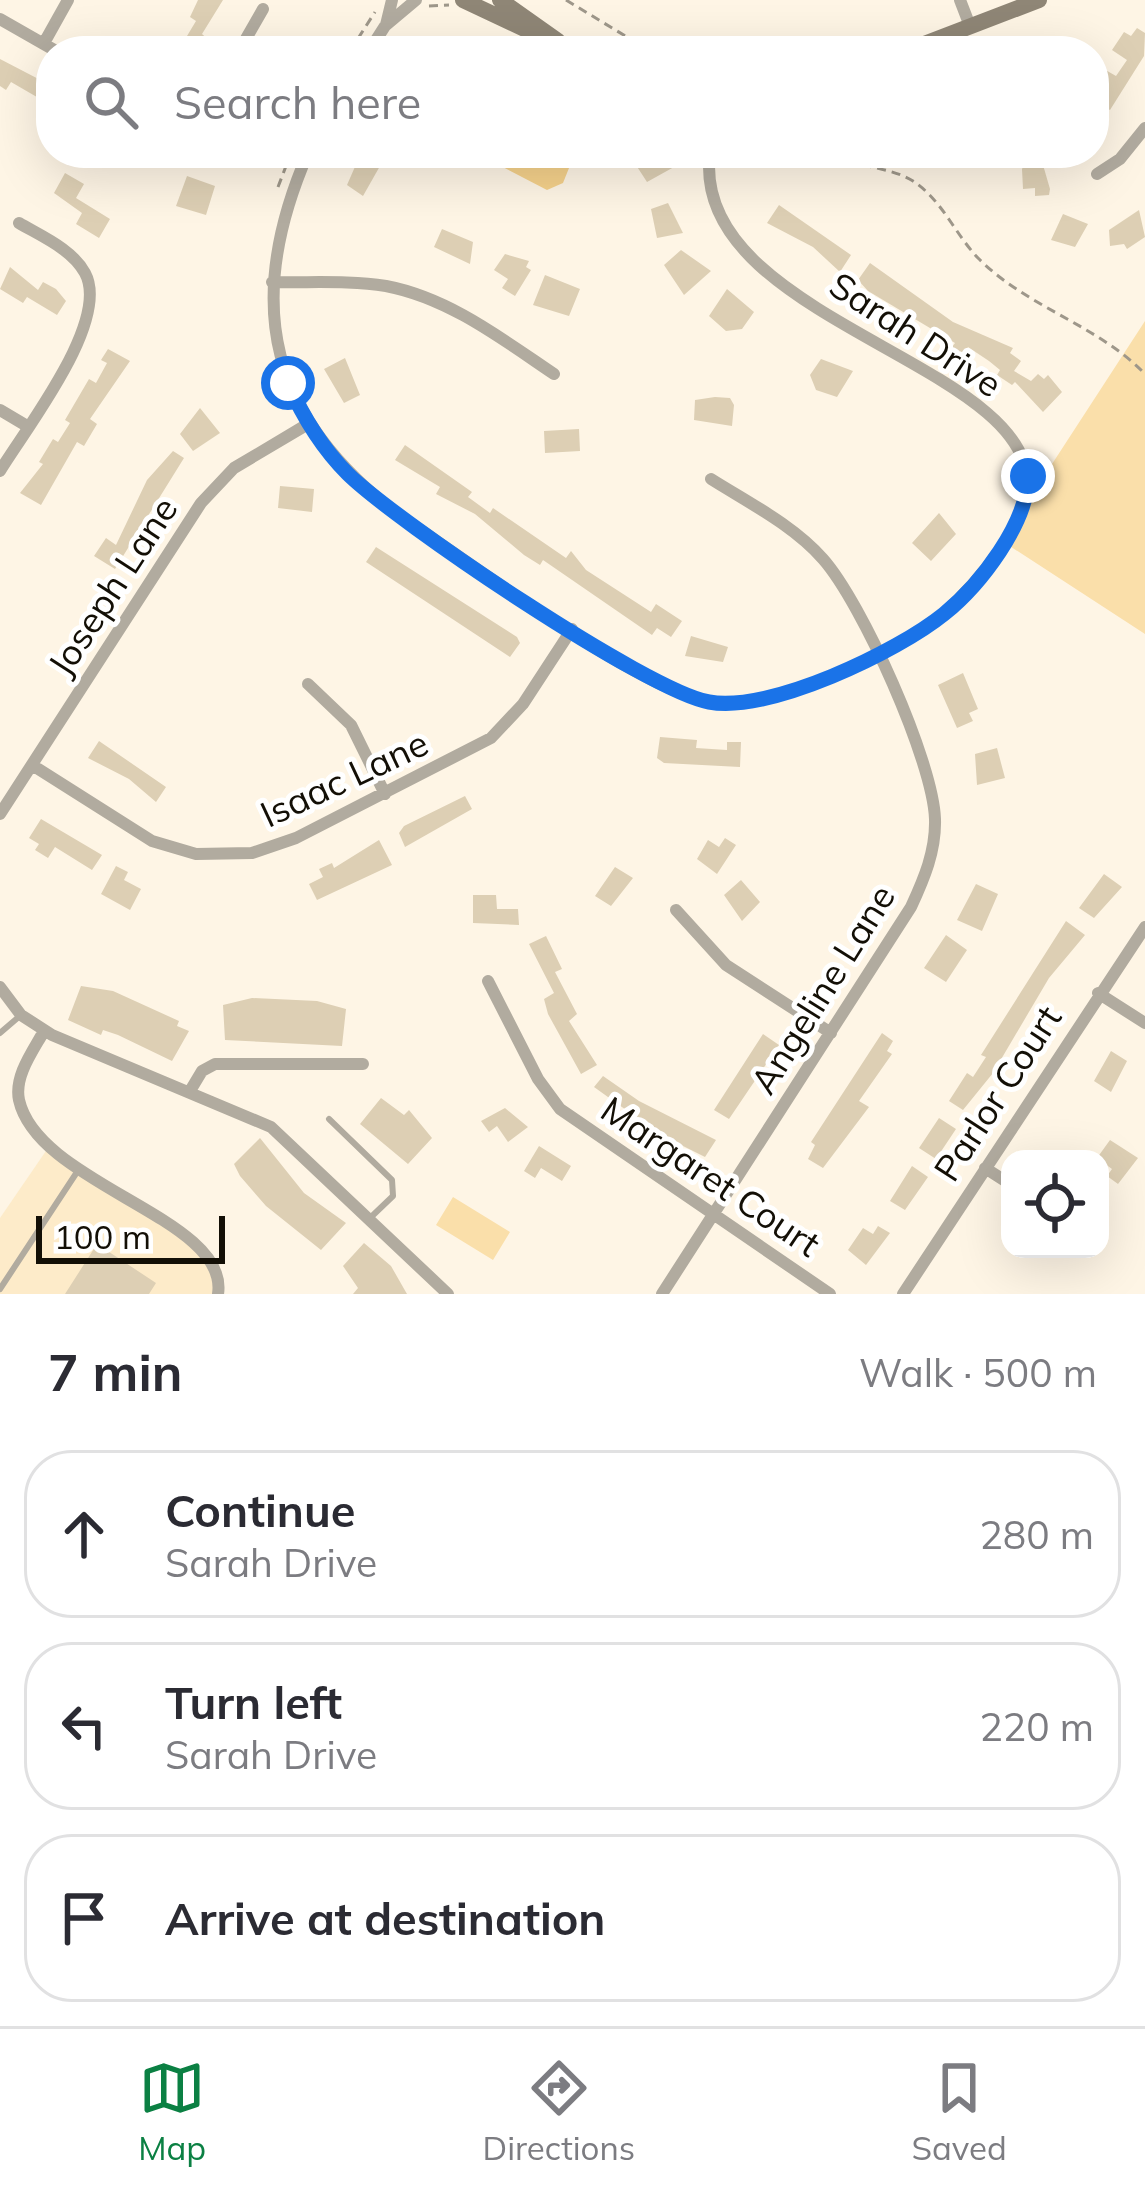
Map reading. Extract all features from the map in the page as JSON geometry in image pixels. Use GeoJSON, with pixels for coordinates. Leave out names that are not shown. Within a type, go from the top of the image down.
{"type":"FeatureCollection","features":[{"type":"Feature","properties":{"kind":"street"},"geometry":{"type":"LineString","coordinates":[[54,36],[68,0]]}},
{"type":"Feature","properties":{"kind":"street"},"geometry":{"type":"LineString","coordinates":[[500,0],[549,36]]}},
{"type":"Feature","properties":{"kind":"street"},"geometry":{"type":"LineString","coordinates":[[960,0],[970,26]]}},
{"type":"Feature","properties":{"kind":"street"},"geometry":{"type":"LineString","coordinates":[[944,36],[1039,0]]}},
{"type":"Feature","properties":{"kind":"street"},"geometry":{"type":"LineString","coordinates":[[385,26],[386,3]]}},
{"type":"Feature","properties":{"kind":"street"},"geometry":{"type":"LineString","coordinates":[[462,4],[536,36]]}},
{"type":"Feature","properties":{"kind":"street"},"geometry":{"type":"LineString","coordinates":[[379,36],[385,26],[416,7]]}},
{"type":"Feature","properties":{"kind":"street"},"geometry":{"type":"LineString","coordinates":[[248,36],[263,9]]}},
{"type":"Feature","properties":{"kind":"street"},"geometry":{"type":"LineString","coordinates":[[0,19],[36,39]]}},
{"type":"Feature","properties":{"kind":"street"},"geometry":{"type":"LineString","coordinates":[[1109,166],[1145,128]]}},
{"type":"Feature","properties":{"kind":"street","name":"Sarah Drive"},"geometry":{"type":"LineString","coordinates":[[302,168],[278,234],[272,282],[279,356],[308,424],[365,490],[668,688],[721,704],[776,695],[875,654],[940,618],[973,584],[1024,506],[1024,458],[1003,427],[981,409],[786,286],[741,250],[713,202],[711,168]]}},
{"type":"Feature","properties":{"kind":"street"},"geometry":{"type":"LineString","coordinates":[[1097,174],[1106,168]]}},
{"type":"Feature","properties":{"kind":"street"},"geometry":{"type":"LineString","coordinates":[[0,471],[84,332],[92,295],[76,260],[19,223]]}},
{"type":"Feature","properties":{"kind":"street"},"geometry":{"type":"LineString","coordinates":[[272,282],[364,284],[412,292],[456,311],[554,374]]}},
{"type":"Feature","properties":{"kind":"street"},"geometry":{"type":"LineString","coordinates":[[0,410],[27,426]]}},
{"type":"Feature","properties":{"kind":"street","name":"Joseph Lane"},"geometry":{"type":"LineString","coordinates":[[0,814],[201,502],[234,468],[308,424]]}},
{"type":"Feature","properties":{"kind":"street","name":"Angeline Lane"},"geometry":{"type":"LineString","coordinates":[[662,1294],[911,907],[933,844],[928,778],[852,602],[820,555],[711,479]]}},
{"type":"Feature","properties":{"kind":"street","name":"Isaac Lane"},"geometry":{"type":"LineString","coordinates":[[32,765],[127,828],[196,854],[270,848],[459,757],[505,726],[572,629]]}},
{"type":"Feature","properties":{"kind":"street"},"geometry":{"type":"LineString","coordinates":[[308,684],[351,725],[385,794]]}},
{"type":"Feature","properties":{"kind":"street"},"geometry":{"type":"LineString","coordinates":[[676,910],[727,965],[831,1033]]}},
{"type":"Feature","properties":{"kind":"street","name":"Parlor Court"},"geometry":{"type":"LineString","coordinates":[[903,1294],[1145,927]]}},
{"type":"Feature","properties":{"kind":"street","name":"Margaret Court"},"geometry":{"type":"LineString","coordinates":[[488,981],[538,1079],[560,1109],[830,1294]]}},
{"type":"Feature","properties":{"kind":"street"},"geometry":{"type":"LineString","coordinates":[[0,987],[21,1015],[44,1031],[271,1127],[448,1294]]}},
{"type":"Feature","properties":{"kind":"street"},"geometry":{"type":"LineString","coordinates":[[1098,993],[1145,1023]]}},
{"type":"Feature","properties":{"kind":"street"},"geometry":{"type":"LineString","coordinates":[[44,1031],[20,1074],[19,1099],[48,1148],[207,1252],[219,1287]]}},
{"type":"Feature","properties":{"kind":"street"},"geometry":{"type":"LineString","coordinates":[[190,1091],[202,1071],[215,1064],[363,1064]]}},
{"type":"Feature","properties":{"kind":"street"},"geometry":{"type":"LineString","coordinates":[[985,1168],[1001,1178]]}},
{"type":"Feature","properties":{"kind":"lane"},"geometry":{"type":"LineString","coordinates":[[0,1034],[21,1015]]}},
{"type":"Feature","properties":{"kind":"lane"},"geometry":{"type":"LineString","coordinates":[[329,1119],[392,1180],[393,1196],[370,1218]]}},
{"type":"Feature","properties":{"kind":"lane"},"geometry":{"type":"LineString","coordinates":[[0,1289],[79,1169]]}},
{"type":"Feature","properties":{"kind":"path"},"geometry":{"type":"LineString","coordinates":[[566,0],[625,36]]}},
{"type":"Feature","properties":{"kind":"path"},"geometry":{"type":"LineString","coordinates":[[361,36],[386,3]]}},
{"type":"Feature","properties":{"kind":"path"},"geometry":{"type":"LineString","coordinates":[[416,7],[462,4]]}},
{"type":"Feature","properties":{"kind":"path"},"geometry":{"type":"LineString","coordinates":[[278,187],[285,168]]}},
{"type":"Feature","properties":{"kind":"path"},"geometry":{"type":"LineString","coordinates":[[866,168],[911,180],[941,207],[979,259],[1028,296],[1124,352],[1145,374]]}},
{"type":"Feature","properties":{"kind":"shaded area"},"geometry":{"type":"Polygon","coordinates":[[[505,168],[569,168],[563,183],[547,190],[505,168]]]}},
{"type":"Feature","properties":{"kind":"shaded area"},"geometry":{"type":"Polygon","coordinates":[[[1145,321],[1145,634],[1002,541],[1145,321]]]}},
{"type":"Feature","properties":{"kind":"shaded area"},"geometry":{"type":"Polygon","coordinates":[[[48,1148],[207,1253],[218,1294],[0,1294],[0,1218],[48,1148]]]}},
{"type":"Feature","properties":{"kind":"shaded area"},"geometry":{"type":"Polygon","coordinates":[[[453,1197],[510,1232],[493,1260],[436,1225],[453,1197]]]}},
{"type":"Feature","properties":{"kind":"building"},"geometry":{"type":"Polygon","coordinates":[[[198,0],[223,0],[204,36],[187,36],[196,21],[190,17],[198,0]]]}},
{"type":"Feature","properties":{"kind":"building"},"geometry":{"type":"Polygon","coordinates":[[[1137,28],[1145,33],[1144,56],[1110,110],[1109,72],[1116,76],[1127,60],[1112,50],[1124,32],[1131,36],[1137,28]]]}},
{"type":"Feature","properties":{"kind":"building"},"geometry":{"type":"Polygon","coordinates":[[[0,59],[36,78],[36,97],[11,82],[6,90],[0,86],[0,59]]]}},
{"type":"Feature","properties":{"kind":"building"},"geometry":{"type":"Polygon","coordinates":[[[354,168],[379,168],[363,196],[347,185],[354,168]]]}},
{"type":"Feature","properties":{"kind":"building"},"geometry":{"type":"Polygon","coordinates":[[[638,168],[672,168],[647,182],[638,168]]]}},
{"type":"Feature","properties":{"kind":"building"},"geometry":{"type":"Polygon","coordinates":[[[1044,168],[1049,195],[1035,196],[1035,188],[1023,189],[1022,169],[1044,168]]]}},
{"type":"Feature","properties":{"kind":"building"},"geometry":{"type":"Polygon","coordinates":[[[65,173],[84,184],[76,198],[110,219],[99,238],[76,224],[82,213],[54,193],[65,173]]]}},
{"type":"Feature","properties":{"kind":"building"},"geometry":{"type":"Polygon","coordinates":[[[187,176],[215,186],[206,215],[176,206],[187,176]]]}},
{"type":"Feature","properties":{"kind":"building"},"geometry":{"type":"Polygon","coordinates":[[[668,203],[683,233],[657,238],[651,209],[668,203]]]}},
{"type":"Feature","properties":{"kind":"building"},"geometry":{"type":"Polygon","coordinates":[[[779,205],[851,255],[840,272],[813,247],[767,223],[779,205]]]}},
{"type":"Feature","properties":{"kind":"building"},"geometry":{"type":"Polygon","coordinates":[[[1139,210],[1145,237],[1127,249],[1124,244],[1110,246],[1109,230],[1139,210]]]}},
{"type":"Feature","properties":{"kind":"building"},"geometry":{"type":"Polygon","coordinates":[[[1063,214],[1088,224],[1075,247],[1051,240],[1063,214]]]}},
{"type":"Feature","properties":{"kind":"building"},"geometry":{"type":"Polygon","coordinates":[[[442,229],[473,242],[470,264],[434,247],[442,229]]]}},
{"type":"Feature","properties":{"kind":"building"},"geometry":{"type":"Polygon","coordinates":[[[681,250],[711,271],[684,295],[664,265],[681,250]]]}},
{"type":"Feature","properties":{"kind":"building"},"geometry":{"type":"Polygon","coordinates":[[[505,254],[529,261],[526,267],[531,270],[515,296],[502,288],[508,279],[494,270],[505,254]]]}},
{"type":"Feature","properties":{"kind":"building"},"geometry":{"type":"Polygon","coordinates":[[[870,263],[953,322],[1013,348],[1010,353],[1021,361],[1014,371],[1031,381],[1038,374],[1044,379],[1048,375],[1062,392],[1043,412],[1015,382],[1012,385],[997,375],[1000,370],[989,361],[968,347],[963,354],[952,347],[955,343],[868,291],[858,280],[870,263]]]}},
{"type":"Feature","properties":{"kind":"building"},"geometry":{"type":"Polygon","coordinates":[[[10,267],[38,290],[43,282],[56,289],[66,301],[57,315],[27,297],[23,303],[0,289],[10,267]]]}},
{"type":"Feature","properties":{"kind":"building"},"geometry":{"type":"Polygon","coordinates":[[[545,275],[580,289],[569,316],[533,305],[545,275]]]}},
{"type":"Feature","properties":{"kind":"building"},"geometry":{"type":"Polygon","coordinates":[[[727,289],[754,312],[742,329],[726,331],[709,316],[727,289]]]}},
{"type":"Feature","properties":{"kind":"building"},"geometry":{"type":"Polygon","coordinates":[[[108,349],[130,361],[90,419],[97,424],[84,446],[77,442],[41,505],[20,493],[43,464],[39,462],[53,439],[58,442],[70,423],[65,420],[89,379],[96,383],[107,363],[101,360],[108,349]]]}},
{"type":"Feature","properties":{"kind":"building"},"geometry":{"type":"Polygon","coordinates":[[[345,358],[360,395],[344,403],[324,369],[345,358]]]}},
{"type":"Feature","properties":{"kind":"building"},"geometry":{"type":"Polygon","coordinates":[[[821,359],[853,371],[837,397],[816,390],[810,375],[821,359]]]}},
{"type":"Feature","properties":{"kind":"building"},"geometry":{"type":"Polygon","coordinates":[[[730,398],[732,426],[694,420],[695,400],[730,398]]]}},
{"type":"Feature","properties":{"kind":"building"},"geometry":{"type":"Polygon","coordinates":[[[200,408],[220,433],[193,451],[180,434],[200,408]]]}},
{"type":"Feature","properties":{"kind":"building"},"geometry":{"type":"Polygon","coordinates":[[[579,429],[580,451],[545,453],[544,431],[579,429]]]}},
{"type":"Feature","properties":{"kind":"building"},"geometry":{"type":"Polygon","coordinates":[[[405,445],[472,492],[468,497],[490,513],[493,508],[566,558],[571,551],[586,570],[651,612],[656,604],[682,621],[671,637],[657,628],[652,635],[543,560],[540,565],[524,555],[475,514],[436,494],[440,487],[395,460],[405,445]]]}},
{"type":"Feature","properties":{"kind":"building"},"geometry":{"type":"Polygon","coordinates":[[[173,451],[184,458],[115,569],[94,556],[106,538],[116,545],[147,480],[173,451]]]}},
{"type":"Feature","properties":{"kind":"building"},"geometry":{"type":"Polygon","coordinates":[[[280,486],[314,489],[312,512],[278,508],[280,486]]]}},
{"type":"Feature","properties":{"kind":"building"},"geometry":{"type":"Polygon","coordinates":[[[939,513],[956,534],[931,561],[912,543],[939,513]]]}},
{"type":"Feature","properties":{"kind":"building"},"geometry":{"type":"Polygon","coordinates":[[[376,547],[517,637],[520,643],[510,657],[366,562],[376,547]]]}},
{"type":"Feature","properties":{"kind":"building"},"geometry":{"type":"Polygon","coordinates":[[[691,636],[728,647],[723,662],[685,656],[691,636]]]}},
{"type":"Feature","properties":{"kind":"building"},"geometry":{"type":"Polygon","coordinates":[[[963,673],[978,709],[969,713],[973,721],[957,728],[938,685],[963,673]]]}},
{"type":"Feature","properties":{"kind":"building"},"geometry":{"type":"Polygon","coordinates":[[[660,737],[697,740],[696,748],[727,750],[727,742],[741,742],[740,767],[664,763],[657,758],[660,737]]]}},
{"type":"Feature","properties":{"kind":"building"},"geometry":{"type":"Polygon","coordinates":[[[99,741],[166,787],[156,802],[129,779],[88,758],[99,741]]]}},
{"type":"Feature","properties":{"kind":"building"},"geometry":{"type":"Polygon","coordinates":[[[997,748],[1005,778],[977,785],[975,754],[997,748]]]}},
{"type":"Feature","properties":{"kind":"building"},"geometry":{"type":"Polygon","coordinates":[[[465,796],[472,809],[405,847],[399,833],[404,826],[465,796]]]}},
{"type":"Feature","properties":{"kind":"building"},"geometry":{"type":"Polygon","coordinates":[[[41,819],[102,855],[92,870],[55,847],[48,858],[35,850],[39,844],[29,838],[41,819]]]}},
{"type":"Feature","properties":{"kind":"building"},"geometry":{"type":"Polygon","coordinates":[[[725,838],[736,845],[717,874],[697,859],[708,840],[719,847],[725,838]]]}},
{"type":"Feature","properties":{"kind":"building"},"geometry":{"type":"Polygon","coordinates":[[[379,840],[392,865],[317,900],[309,884],[323,877],[319,869],[332,863],[334,868],[379,840]]]}},
{"type":"Feature","properties":{"kind":"building"},"geometry":{"type":"Polygon","coordinates":[[[116,866],[128,872],[124,880],[141,889],[130,910],[101,894],[116,866]]]}},
{"type":"Feature","properties":{"kind":"building"},"geometry":{"type":"Polygon","coordinates":[[[615,867],[633,878],[611,906],[595,896],[615,867]]]}},
{"type":"Feature","properties":{"kind":"building"},"geometry":{"type":"Polygon","coordinates":[[[1104,874],[1122,887],[1094,918],[1079,908],[1104,874]]]}},
{"type":"Feature","properties":{"kind":"building"},"geometry":{"type":"Polygon","coordinates":[[[741,880],[760,902],[742,921],[724,895],[741,880]]]}},
{"type":"Feature","properties":{"kind":"building"},"geometry":{"type":"Polygon","coordinates":[[[976,884],[998,894],[982,931],[957,920],[976,884]]]}},
{"type":"Feature","properties":{"kind":"building"},"geometry":{"type":"Polygon","coordinates":[[[473,895],[496,895],[497,909],[518,909],[519,925],[473,923],[473,895]]]}},
{"type":"Feature","properties":{"kind":"building"},"geometry":{"type":"Polygon","coordinates":[[[1066,921],[1085,935],[1049,978],[993,1073],[963,1110],[949,1101],[967,1073],[973,1077],[986,1057],[981,1055],[1066,921]]]}},
{"type":"Feature","properties":{"kind":"building"},"geometry":{"type":"Polygon","coordinates":[[[946,935],[967,950],[946,982],[924,968],[946,935]]]}},
{"type":"Feature","properties":{"kind":"building"},"geometry":{"type":"Polygon","coordinates":[[[546,936],[562,969],[555,972],[577,1014],[569,1021],[597,1065],[581,1074],[548,1014],[544,999],[554,993],[529,944],[546,936]]]}},
{"type":"Feature","properties":{"kind":"building"},"geometry":{"type":"Polygon","coordinates":[[[81,986],[113,991],[179,1021],[177,1026],[189,1031],[172,1061],[118,1035],[103,1030],[101,1035],[68,1020],[81,986]]]}},
{"type":"Feature","properties":{"kind":"building"},"geometry":{"type":"Polygon","coordinates":[[[252,998],[317,1001],[346,1009],[342,1046],[225,1040],[223,1005],[252,998]]]}},
{"type":"Feature","properties":{"kind":"building"},"geometry":{"type":"Polygon","coordinates":[[[882,1033],[893,1041],[887,1051],[892,1054],[859,1101],[869,1107],[823,1168],[808,1159],[815,1145],[811,1142],[882,1033]]]}},
{"type":"Feature","properties":{"kind":"building"},"geometry":{"type":"Polygon","coordinates":[[[763,1034],[779,1045],[729,1119],[714,1110],[763,1034]]]}},
{"type":"Feature","properties":{"kind":"building"},"geometry":{"type":"Polygon","coordinates":[[[1111,1051],[1127,1061],[1111,1092],[1094,1081],[1111,1051]]]}},
{"type":"Feature","properties":{"kind":"building"},"geometry":{"type":"Polygon","coordinates":[[[603,1076],[639,1101],[716,1140],[705,1157],[661,1135],[594,1087],[603,1076]]]}},
{"type":"Feature","properties":{"kind":"building"},"geometry":{"type":"Polygon","coordinates":[[[381,1098],[404,1115],[409,1110],[432,1138],[408,1164],[360,1124],[381,1098]]]}},
{"type":"Feature","properties":{"kind":"building"},"geometry":{"type":"Polygon","coordinates":[[[505,1108],[528,1127],[508,1142],[497,1126],[489,1132],[481,1121],[505,1108]]]}},
{"type":"Feature","properties":{"kind":"building"},"geometry":{"type":"Polygon","coordinates":[[[939,1118],[956,1129],[936,1159],[919,1148],[939,1118]]]}},
{"type":"Feature","properties":{"kind":"building"},"geometry":{"type":"Polygon","coordinates":[[[260,1138],[304,1193],[346,1223],[321,1250],[266,1206],[240,1176],[234,1164],[260,1138]]]}},
{"type":"Feature","properties":{"kind":"building"},"geometry":{"type":"Polygon","coordinates":[[[1110,1140],[1138,1158],[1118,1184],[1109,1177],[1109,1150],[1103,1150],[1110,1140]]]}},
{"type":"Feature","properties":{"kind":"building"},"geometry":{"type":"Polygon","coordinates":[[[539,1146],[571,1166],[562,1181],[541,1168],[535,1178],[524,1171],[539,1146]]]}},
{"type":"Feature","properties":{"kind":"building"},"geometry":{"type":"Polygon","coordinates":[[[912,1166],[928,1177],[905,1210],[890,1201],[912,1166]]]}},
{"type":"Feature","properties":{"kind":"building"},"geometry":{"type":"Polygon","coordinates":[[[878,1226],[890,1233],[866,1265],[848,1250],[863,1228],[873,1234],[878,1226]]]}},
{"type":"Feature","properties":{"kind":"building"},"geometry":{"type":"Polygon","coordinates":[[[364,1243],[391,1266],[407,1294],[353,1294],[358,1288],[343,1266],[364,1243]]]}},
{"type":"Feature","properties":{"kind":"building"},"geometry":{"type":"Polygon","coordinates":[[[97,1244],[156,1283],[149,1294],[65,1294],[97,1244]]]}},
{"type":"Feature","properties":{"kind":"route"},"geometry":{"type":"LineString","coordinates":[[288,383],[320,441],[365,490],[642,675],[712,703],[758,700],[794,689],[875,654],[940,618],[973,584],[1024,506],[1028,476]]}}]}
